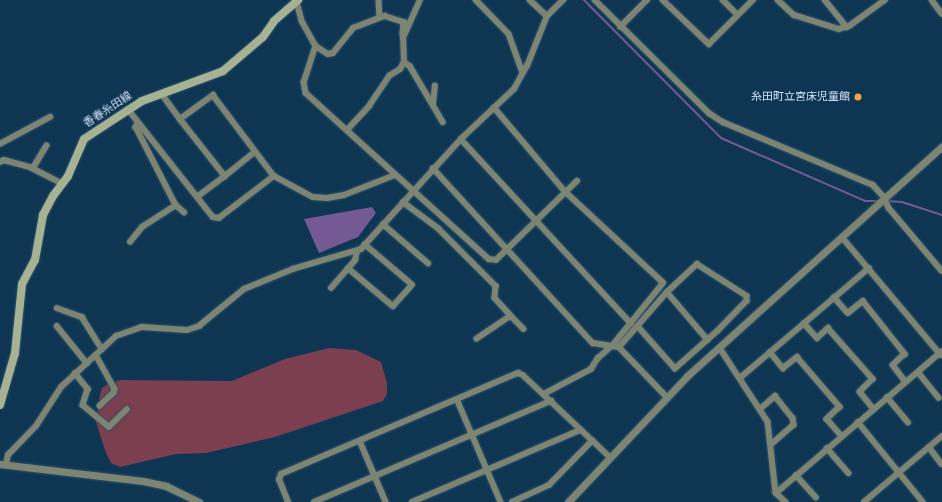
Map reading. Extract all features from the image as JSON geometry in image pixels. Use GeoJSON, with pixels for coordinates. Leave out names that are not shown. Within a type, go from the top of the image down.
{"type":"FeatureCollection","features":[{"type":"Feature","properties":{"kind":"main road","name":"香春糸田線"},"geometry":{"type":"LineString","coordinates":[[0,404],[15,354],[22,284],[35,260],[43,215],[61,184],[68,176],[84,139],[128,109],[162,94],[223,71],[259,41],[274,21],[298,1]]}},
{"type":"Feature","properties":{"kind":"street"},"geometry":{"type":"LineString","coordinates":[[380,0],[380,17]]}},
{"type":"Feature","properties":{"kind":"street"},"geometry":{"type":"LineString","coordinates":[[403,38],[420,0]]}},
{"type":"Feature","properties":{"kind":"street"},"geometry":{"type":"LineString","coordinates":[[530,0],[547,16]]}},
{"type":"Feature","properties":{"kind":"street"},"geometry":{"type":"LineString","coordinates":[[199,502],[166,486],[143,481],[3,464],[8,455],[36,426],[62,387],[75,373],[116,336],[136,329],[187,330],[199,326],[244,289],[293,269],[357,251],[365,245],[460,139],[514,90],[523,73],[547,16],[563,0]]}},
{"type":"Feature","properties":{"kind":"street"},"geometry":{"type":"LineString","coordinates":[[595,0],[620,27],[709,113],[723,122],[873,184],[884,197],[890,208],[942,271]]}},
{"type":"Feature","properties":{"kind":"street"},"geometry":{"type":"LineString","coordinates":[[620,27],[647,0]]}},
{"type":"Feature","properties":{"kind":"street"},"geometry":{"type":"LineString","coordinates":[[663,0],[710,44],[752,0]]}},
{"type":"Feature","properties":{"kind":"street"},"geometry":{"type":"LineString","coordinates":[[723,0],[738,15]]}},
{"type":"Feature","properties":{"kind":"street"},"geometry":{"type":"LineString","coordinates":[[778,0],[794,14],[839,29],[846,27],[878,2],[885,0]]}},
{"type":"Feature","properties":{"kind":"street"},"geometry":{"type":"LineString","coordinates":[[825,0],[846,27]]}},
{"type":"Feature","properties":{"kind":"street"},"geometry":{"type":"LineString","coordinates":[[932,0],[942,14]]}},
{"type":"Feature","properties":{"kind":"street"},"geometry":{"type":"LineString","coordinates":[[298,1],[302,21],[316,46],[328,54],[333,53],[353,28],[385,16],[404,22],[404,62],[400,69],[389,76],[369,106],[347,130]]}},
{"type":"Feature","properties":{"kind":"street"},"geometry":{"type":"LineString","coordinates":[[480,1],[509,34],[523,73]]}},
{"type":"Feature","properties":{"kind":"street"},"geometry":{"type":"LineString","coordinates":[[316,46],[304,82],[306,93],[412,192],[489,259],[496,260],[577,181]]}},
{"type":"Feature","properties":{"kind":"street"},"geometry":{"type":"LineString","coordinates":[[404,62],[410,66],[443,122]]}},
{"type":"Feature","properties":{"kind":"street"},"geometry":{"type":"LineString","coordinates":[[433,104],[435,86]]}},
{"type":"Feature","properties":{"kind":"street"},"geometry":{"type":"LineString","coordinates":[[162,94],[225,176]]}},
{"type":"Feature","properties":{"kind":"street"},"geometry":{"type":"LineString","coordinates":[[180,119],[213,95],[274,176],[300,192],[327,198],[395,175]]}},
{"type":"Feature","properties":{"kind":"street"},"geometry":{"type":"LineString","coordinates":[[494,108],[565,192],[663,283],[612,346],[598,358],[591,369],[544,394]]}},
{"type":"Feature","properties":{"kind":"street"},"geometry":{"type":"LineString","coordinates":[[128,109],[138,124],[213,217],[219,218],[274,176]]}},
{"type":"Feature","properties":{"kind":"street"},"geometry":{"type":"LineString","coordinates":[[0,144],[50,117]]}},
{"type":"Feature","properties":{"kind":"street"},"geometry":{"type":"LineString","coordinates":[[138,124],[136,127],[176,205],[184,212]]}},
{"type":"Feature","properties":{"kind":"street"},"geometry":{"type":"LineString","coordinates":[[460,139],[631,322]]}},
{"type":"Feature","properties":{"kind":"street"},"geometry":{"type":"LineString","coordinates":[[33,168],[46,146]]}},
{"type":"Feature","properties":{"kind":"street"},"geometry":{"type":"LineString","coordinates":[[568,502],[666,396],[942,146]]}},
{"type":"Feature","properties":{"kind":"street"},"geometry":{"type":"LineString","coordinates":[[197,197],[255,152]]}},
{"type":"Feature","properties":{"kind":"street"},"geometry":{"type":"LineString","coordinates":[[0,162],[4,160],[33,168],[61,184]]}},
{"type":"Feature","properties":{"kind":"street"},"geometry":{"type":"LineString","coordinates":[[433,168],[508,248],[513,256],[593,343],[619,347],[666,396]]}},
{"type":"Feature","properties":{"kind":"street"},"geometry":{"type":"LineString","coordinates":[[403,202],[438,228],[496,286],[495,298],[524,329]]}},
{"type":"Feature","properties":{"kind":"street"},"geometry":{"type":"LineString","coordinates":[[130,242],[142,227],[176,205]]}},
{"type":"Feature","properties":{"kind":"street"},"geometry":{"type":"LineString","coordinates":[[383,224],[428,263]]}},
{"type":"Feature","properties":{"kind":"street"},"geometry":{"type":"LineString","coordinates":[[776,493],[827,448],[941,353],[842,237]]}},
{"type":"Feature","properties":{"kind":"street"},"geometry":{"type":"LineString","coordinates":[[348,268],[393,306],[412,286],[365,245]]}},
{"type":"Feature","properties":{"kind":"street"},"geometry":{"type":"LineString","coordinates":[[331,288],[356,260],[357,251]]}},
{"type":"Feature","properties":{"kind":"street"},"geometry":{"type":"LineString","coordinates":[[619,347],[667,292],[697,264],[747,296],[746,301],[708,340],[674,368],[638,327]]}},
{"type":"Feature","properties":{"kind":"street"},"geometry":{"type":"LineString","coordinates":[[741,377],[869,268]]}},
{"type":"Feature","properties":{"kind":"street"},"geometry":{"type":"LineString","coordinates":[[667,292],[708,340]]}},
{"type":"Feature","properties":{"kind":"street"},"geometry":{"type":"LineString","coordinates":[[834,297],[848,313],[863,301],[905,354],[893,365],[906,382]]}},
{"type":"Feature","properties":{"kind":"street"},"geometry":{"type":"LineString","coordinates":[[57,308],[82,317],[102,349]]}},
{"type":"Feature","properties":{"kind":"street"},"geometry":{"type":"LineString","coordinates":[[477,339],[511,316]]}},
{"type":"Feature","properties":{"kind":"street"},"geometry":{"type":"LineString","coordinates":[[804,323],[817,338],[828,328],[873,379],[860,392],[874,409]]}},
{"type":"Feature","properties":{"kind":"street"},"geometry":{"type":"LineString","coordinates":[[57,326],[87,363]]}},
{"type":"Feature","properties":{"kind":"street"},"geometry":{"type":"LineString","coordinates":[[720,348],[741,377],[768,422],[772,444],[776,493],[786,502]]}},
{"type":"Feature","properties":{"kind":"street"},"geometry":{"type":"LineString","coordinates":[[770,352],[783,368],[797,357],[840,407],[827,419],[842,436]]}},
{"type":"Feature","properties":{"kind":"street"},"geometry":{"type":"LineString","coordinates":[[96,355],[115,389],[114,393],[100,406]]}},
{"type":"Feature","properties":{"kind":"street"},"geometry":{"type":"LineString","coordinates":[[918,372],[939,398]]}},
{"type":"Feature","properties":{"kind":"street"},"geometry":{"type":"LineString","coordinates":[[75,373],[88,388],[83,405],[109,426],[127,410]]}},
{"type":"Feature","properties":{"kind":"street"},"geometry":{"type":"LineString","coordinates":[[288,502],[279,480],[281,474],[518,373],[544,394],[610,457]]}},
{"type":"Feature","properties":{"kind":"street"},"geometry":{"type":"LineString","coordinates":[[760,408],[775,396],[793,418],[794,425],[772,444]]}},
{"type":"Feature","properties":{"kind":"street"},"geometry":{"type":"LineString","coordinates":[[887,398],[908,422]]}},
{"type":"Feature","properties":{"kind":"street"},"geometry":{"type":"LineString","coordinates":[[457,399],[501,502]]}},
{"type":"Feature","properties":{"kind":"street"},"geometry":{"type":"LineString","coordinates":[[314,502],[551,401]]}},
{"type":"Feature","properties":{"kind":"street"},"geometry":{"type":"LineString","coordinates":[[858,422],[923,502]]}},
{"type":"Feature","properties":{"kind":"street"},"geometry":{"type":"LineString","coordinates":[[412,502],[580,430]]}},
{"type":"Feature","properties":{"kind":"street"},"geometry":{"type":"LineString","coordinates":[[864,502],[872,500],[899,473],[942,436]]}},
{"type":"Feature","properties":{"kind":"street"},"geometry":{"type":"LineString","coordinates":[[360,441],[386,502]]}},
{"type":"Feature","properties":{"kind":"street"},"geometry":{"type":"LineString","coordinates":[[512,502],[549,485],[592,441]]}},
{"type":"Feature","properties":{"kind":"street"},"geometry":{"type":"LineString","coordinates":[[929,447],[942,464]]}},
{"type":"Feature","properties":{"kind":"street"},"geometry":{"type":"LineString","coordinates":[[827,448],[849,473]]}},
{"type":"Feature","properties":{"kind":"street"},"geometry":{"type":"LineString","coordinates":[[796,475],[816,497]]}},
{"type":"Feature","properties":{"kind":"shaded area"},"geometry":{"type":"Polygon","coordinates":[[[372,207],[376,213],[358,237],[319,253],[304,219],[372,207]]]}},
{"type":"Feature","properties":{"kind":"shaded area"},"geometry":{"type":"Polygon","coordinates":[[[329,348],[356,350],[381,362],[387,383],[387,394],[383,401],[275,437],[206,453],[176,454],[120,467],[111,463],[106,453],[96,422],[102,388],[108,384],[120,380],[232,381],[285,359],[329,348]]]}},
{"type":"Feature","properties":{"kind":"waterway"},"geometry":{"type":"LineString","coordinates":[[584,0],[721,138],[865,201],[878,201]]}},
{"type":"Feature","properties":{"kind":"waterway"},"geometry":{"type":"LineString","coordinates":[[887,201],[902,202],[942,215]]}},
{"type":"Feature","properties":{"kind":"place","name":"糸田町立宮床児童館"},"geometry":{"type":"Point","coordinates":[858,97]}}]}
